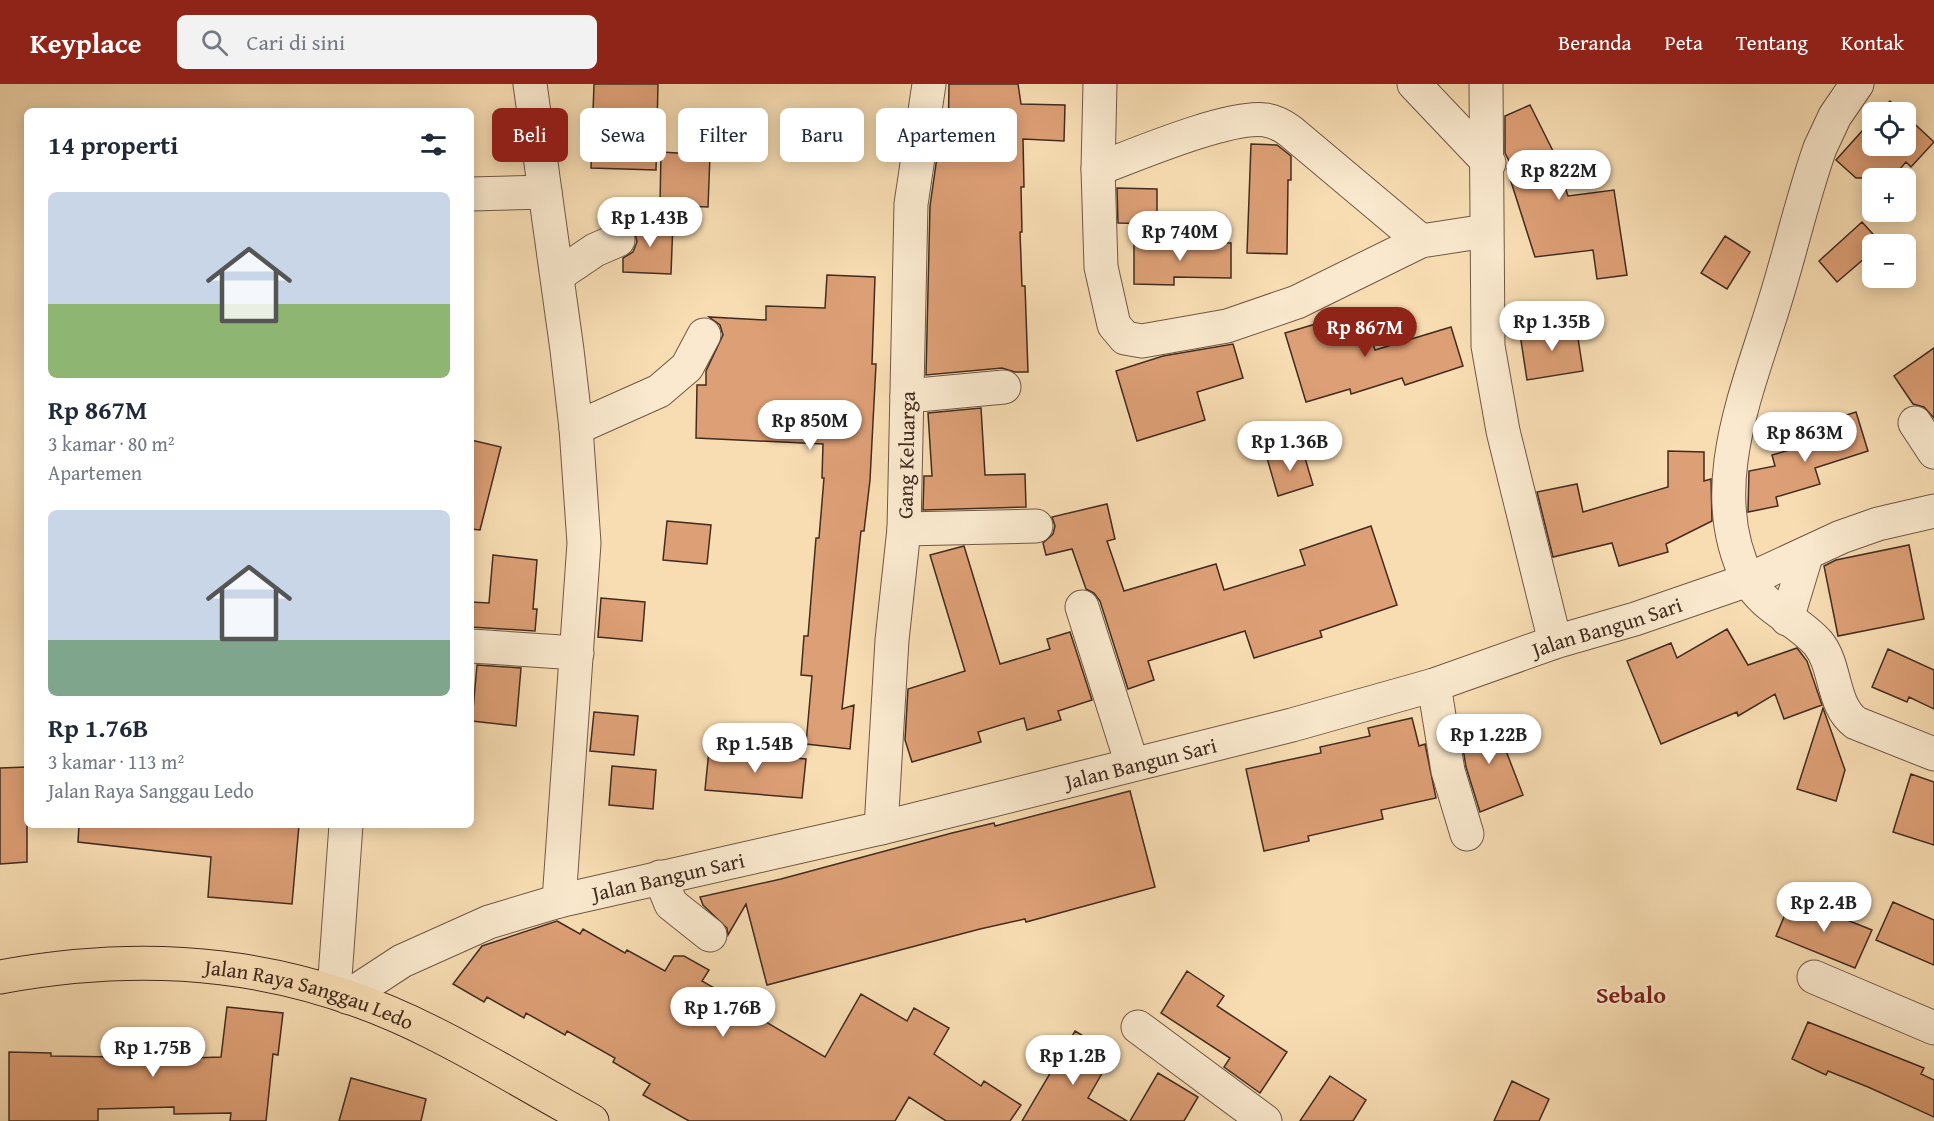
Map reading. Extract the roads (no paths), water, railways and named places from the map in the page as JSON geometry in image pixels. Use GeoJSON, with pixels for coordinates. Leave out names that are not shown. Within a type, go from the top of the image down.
{"type":"FeatureCollection","features":[{"type":"Feature","properties":{"kind":"highway","name":"Jalan Raya Sanggau Ledo"},"geometry":{"type":"LineString","coordinates":[[0,977],[60,967],[161,964],[270,974],[340,994],[433,1033],[592,1121]]}},
{"type":"Feature","properties":{"kind":"street"},"geometry":{"type":"LineString","coordinates":[[530,84],[558,275],[576,428],[584,543],[560,901]]}},
{"type":"Feature","properties":{"kind":"street","name":"Gang Keluarga"},"geometry":{"type":"LineString","coordinates":[[881,828],[892,640],[904,529],[911,204],[929,84]]}},
{"type":"Feature","properties":{"kind":"street"},"geometry":{"type":"LineString","coordinates":[[1100,84],[1098,169],[1101,267],[1114,325],[1125,338],[1133,340],[1198,333],[1259,316],[1297,302],[1421,240],[1486,231]]}},
{"type":"Feature","properties":{"kind":"street"},"geometry":{"type":"LineString","coordinates":[[1414,84],[1489,163]]}},
{"type":"Feature","properties":{"kind":"street"},"geometry":{"type":"LineString","coordinates":[[1486,84],[1489,163],[1486,231],[1489,355],[1503,431],[1556,642]]}},
{"type":"Feature","properties":{"kind":"street"},"geometry":{"type":"LineString","coordinates":[[1857,84],[1835,116],[1820,148],[1740,416],[1730,462],[1733,543],[1748,580],[1766,601],[1819,645],[1845,716],[1856,723],[1934,754]]}},
{"type":"Feature","properties":{"kind":"street"},"geometry":{"type":"LineString","coordinates":[[1098,169],[1230,124],[1265,120],[1290,131],[1421,240]]}},
{"type":"Feature","properties":{"kind":"street"},"geometry":{"type":"LineString","coordinates":[[474,194],[545,192]]}},
{"type":"Feature","properties":{"kind":"street"},"geometry":{"type":"LineString","coordinates":[[558,275],[595,250],[618,240]]}},
{"type":"Feature","properties":{"kind":"street"},"geometry":{"type":"LineString","coordinates":[[576,428],[659,391],[687,367],[704,335]]}},
{"type":"Feature","properties":{"kind":"street"},"geometry":{"type":"LineString","coordinates":[[908,396],[1004,387]]}},
{"type":"Feature","properties":{"kind":"street"},"geometry":{"type":"LineString","coordinates":[[1915,423],[1934,452]]}},
{"type":"Feature","properties":{"kind":"street","name":"Jalan Bangun Sari"},"geometry":{"type":"LineString","coordinates":[[340,994],[431,946],[489,922],[560,901],[881,828],[1292,725],[1434,685],[1556,642],[1635,619],[1748,580],[1806,553],[1878,524],[1934,511]]}},
{"type":"Feature","properties":{"kind":"street"},"geometry":{"type":"LineString","coordinates":[[904,529],[1036,526]]}},
{"type":"Feature","properties":{"kind":"street"},"geometry":{"type":"LineString","coordinates":[[1787,619],[1806,553]]}},
{"type":"Feature","properties":{"kind":"street"},"geometry":{"type":"LineString","coordinates":[[1082,607],[1132,764]]}},
{"type":"Feature","properties":{"kind":"street"},"geometry":{"type":"LineString","coordinates":[[474,646],[577,653]]}},
{"type":"Feature","properties":{"kind":"street"},"geometry":{"type":"LineString","coordinates":[[1434,685],[1449,771],[1467,834]]}},
{"type":"Feature","properties":{"kind":"street"},"geometry":{"type":"LineString","coordinates":[[340,994],[346,828]]}},
{"type":"Feature","properties":{"kind":"street"},"geometry":{"type":"LineString","coordinates":[[660,877],[671,904],[710,935]]}},
{"type":"Feature","properties":{"kind":"street"},"geometry":{"type":"LineString","coordinates":[[1814,977],[1934,1028]]}},
{"type":"Feature","properties":{"kind":"street"},"geometry":{"type":"LineString","coordinates":[[1138,1027],[1265,1121]]}},
{"type":"Feature","properties":{"kind":"district","name":"Sebalo"},"geometry":{"type":"Point","coordinates":[1631,994]}}]}
